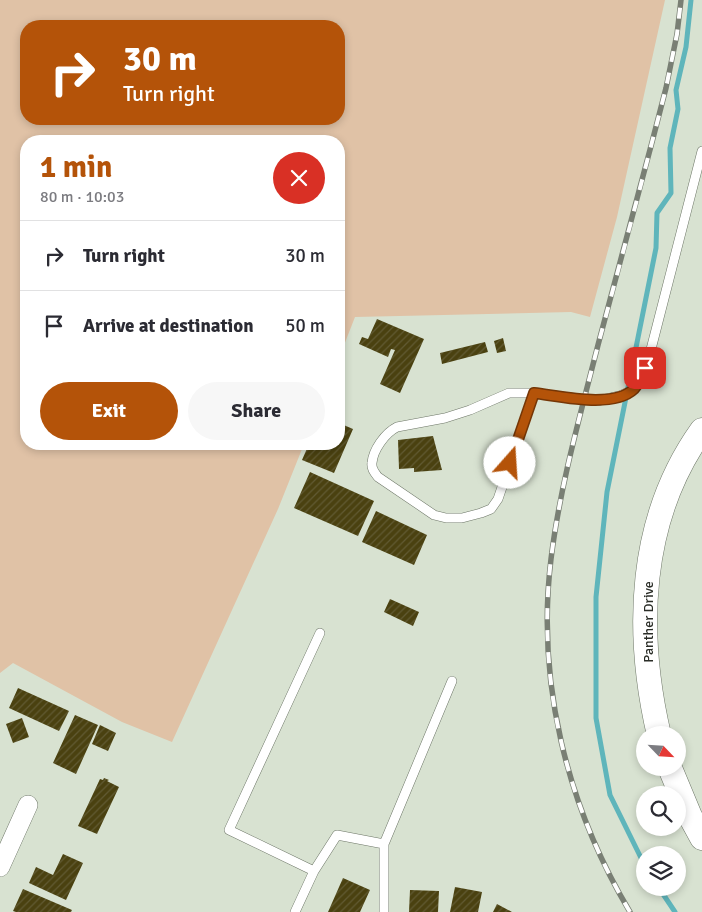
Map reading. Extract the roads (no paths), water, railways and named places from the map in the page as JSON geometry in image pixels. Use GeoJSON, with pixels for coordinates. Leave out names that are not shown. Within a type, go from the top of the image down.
{"type":"FeatureCollection","features":[{"type":"Feature","properties":{"kind":"street","name":"Panther Drive"},"geometry":{"type":"LineString","coordinates":[[658,726],[650,693],[645,647],[645,601],[648,565],[656,529],[668,494],[683,460],[702,430]]}},
{"type":"Feature","properties":{"kind":"street"},"geometry":{"type":"LineString","coordinates":[[673,776],[690,816],[702,838]]}},
{"type":"Feature","properties":{"kind":"street"},"geometry":{"type":"LineString","coordinates":[[0,867],[28,805]]}},
{"type":"Feature","properties":{"kind":"lane"},"geometry":{"type":"LineString","coordinates":[[534,393],[498,498],[491,508],[462,518],[446,518],[434,515],[378,478],[372,470],[372,462],[378,448],[390,431],[397,427],[445,418],[470,410],[509,393],[534,393],[597,401],[619,396],[633,390],[649,357],[702,151]]}},
{"type":"Feature","properties":{"kind":"lane"},"geometry":{"type":"LineString","coordinates":[[314,870],[229,830],[320,633]]}},
{"type":"Feature","properties":{"kind":"lane"},"geometry":{"type":"LineString","coordinates":[[384,912],[384,844],[452,681]]}},
{"type":"Feature","properties":{"kind":"lane"},"geometry":{"type":"LineString","coordinates":[[295,912],[314,870],[337,835],[384,844]]}},
{"type":"Feature","properties":{"kind":"waterway"},"geometry":{"type":"LineString","coordinates":[[636,848],[610,795],[596,718],[596,597],[607,492],[656,248],[657,213],[671,193],[670,148],[678,109],[676,90],[686,47],[691,0]]}},
{"type":"Feature","properties":{"kind":"waterway"},"geometry":{"type":"LineString","coordinates":[[664,896],[675,912]]}},
{"type":"Feature","properties":{"kind":"railway"},"geometry":{"type":"LineString","coordinates":[[630,912],[608,871],[589,829],[573,786],[561,742],[553,697],[548,651],[548,605],[551,559],[565,478],[666,88],[677,34],[681,0]]}}]}
